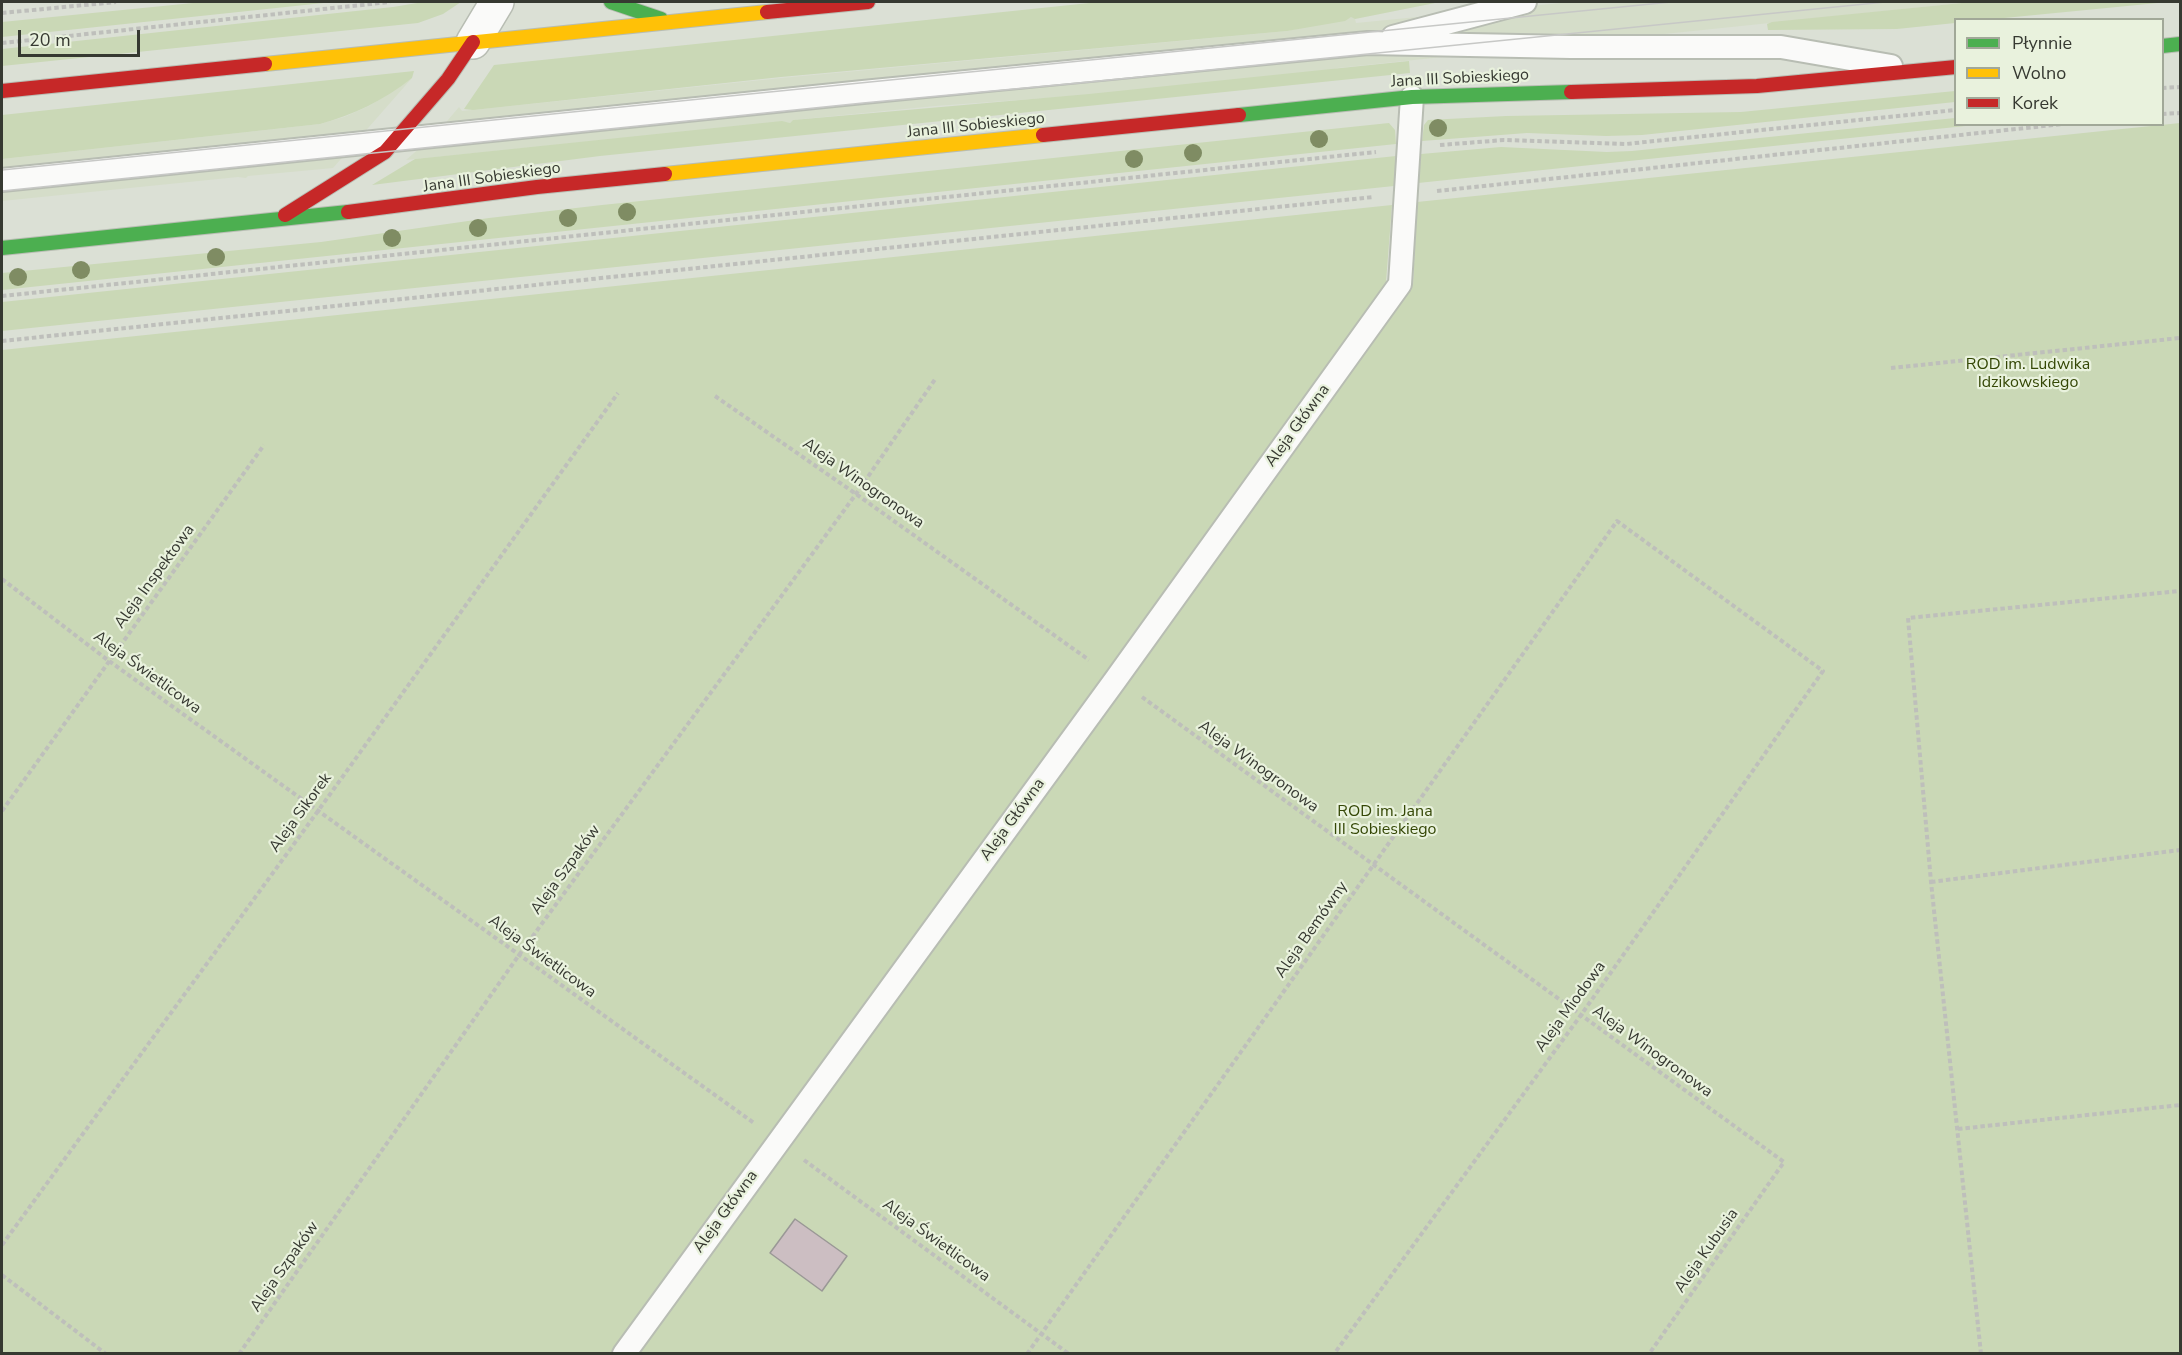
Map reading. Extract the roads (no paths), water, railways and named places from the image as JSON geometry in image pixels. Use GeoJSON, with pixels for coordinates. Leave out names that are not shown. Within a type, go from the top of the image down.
{"type":"FeatureCollection","features":[{"type":"Feature","properties":{"kind":"main road"},"geometry":{"type":"LineString","coordinates":[[611,2],[671,22]]}},
{"type":"Feature","properties":{"kind":"main road"},"geometry":{"type":"LineString","coordinates":[[2,91],[867,2]]}},
{"type":"Feature","properties":{"kind":"main road"},"geometry":{"type":"LineString","coordinates":[[278,219],[357,172],[385,152],[448,79],[473,42]]}},
{"type":"Feature","properties":{"kind":"main road"},"geometry":{"type":"LineString","coordinates":[[2164,46],[2181,44]]}},
{"type":"Feature","properties":{"kind":"main road","name":"Jana III Sobieskiego"},"geometry":{"type":"LineString","coordinates":[[2,248],[429,203],[537,187],[1412,97],[1506,92],[1721,88],[1954,68]]}},
{"type":"Feature","properties":{"kind":"street"},"geometry":{"type":"LineString","coordinates":[[473,42],[496,2]]}},
{"type":"Feature","properties":{"kind":"lane"},"geometry":{"type":"LineString","coordinates":[[1368,43],[1525,2]]}},
{"type":"Feature","properties":{"kind":"lane"},"geometry":{"type":"LineString","coordinates":[[2,180],[1368,43],[1571,47],[1780,47],[1922,71]]}},
{"type":"Feature","properties":{"kind":"lane","name":"Aleja Główna"},"geometry":{"type":"LineString","coordinates":[[624,1353],[1116,679],[1400,284],[1412,97]]}},
{"type":"Feature","properties":{"kind":"tram line"},"geometry":{"type":"LineString","coordinates":[[2,170],[1671,2]]}},
{"type":"Feature","properties":{"kind":"tram line"},"geometry":{"type":"LineString","coordinates":[[2,191],[1885,2]]}},
{"type":"Feature","properties":{"kind":"park label","name":"ROD im. Ludwika Idzikowskiego"},"geometry":{"type":"Point","coordinates":[2028,374]}},
{"type":"Feature","properties":{"kind":"park label","name":"ROD im. Jana III Sobieskiego"},"geometry":{"type":"Point","coordinates":[1385,821]}}]}
